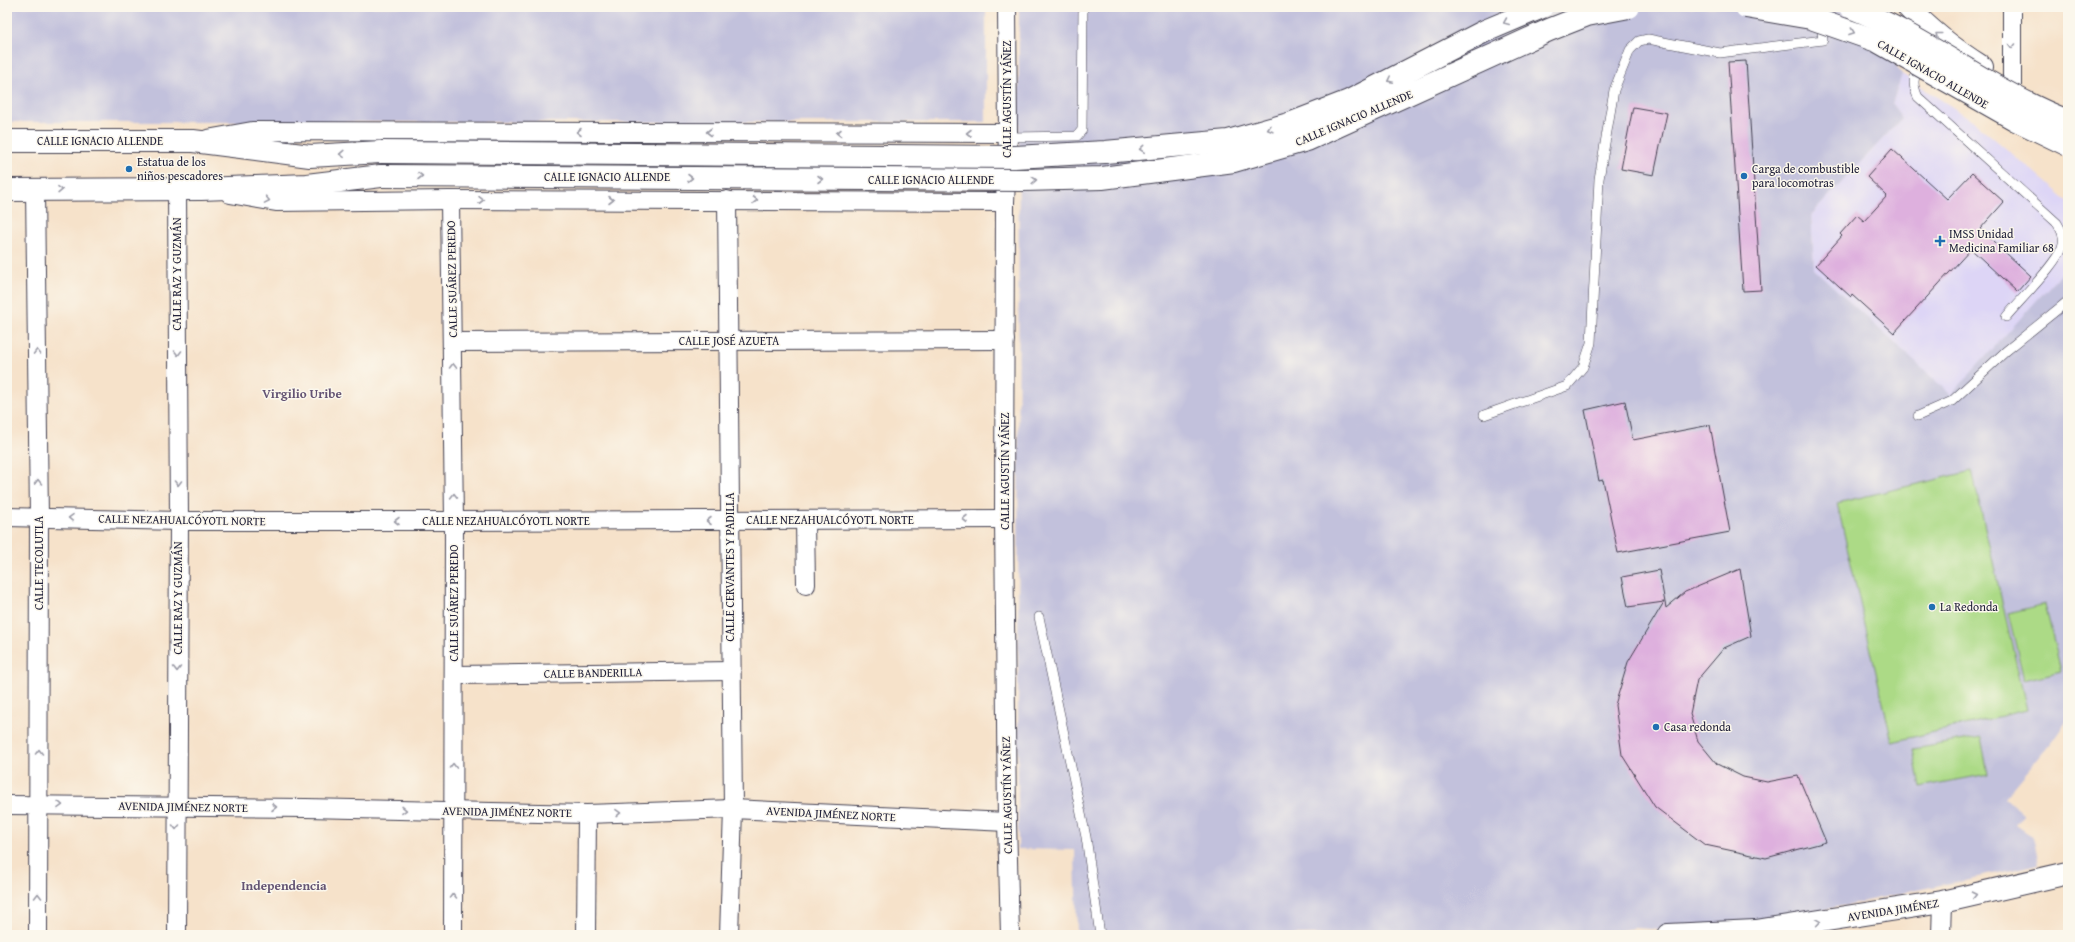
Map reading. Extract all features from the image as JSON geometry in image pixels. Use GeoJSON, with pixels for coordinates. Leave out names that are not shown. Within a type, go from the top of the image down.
{"type":"FeatureCollection","features":[{"type":"Feature","properties":{"kind":"main road","name":"CALLE IGNACIO ALLENDE"},"geometry":{"type":"LineString","coordinates":[[7,141],[194,141],[310,156],[381,152],[1015,157],[1105,152],[1228,141],[1292,123],[1349,101],[1485,31],[1542,7]]}},
{"type":"Feature","properties":{"kind":"main road","name":"CALLE IGNACIO ALLENDE"},"geometry":{"type":"LineString","coordinates":[[7,190],[201,189],[307,185],[381,176],[1024,180],[1102,178],[1234,161],[1307,140],[1549,30],[1587,15],[1629,7]]}},
{"type":"Feature","properties":{"kind":"main road","name":"CALLE IGNACIO ALLENDE"},"geometry":{"type":"LineString","coordinates":[[1746,7],[1811,18],[1878,41],[2016,120],[2068,145]]}},
{"type":"Feature","properties":{"kind":"main road","name":"CALLE IGNACIO ALLENDE"},"geometry":{"type":"LineString","coordinates":[[1850,7],[1881,19],[2037,109],[2068,120]]}},
{"type":"Feature","properties":{"kind":"main road"},"geometry":{"type":"LineString","coordinates":[[1879,7],[1921,62],[1949,86],[1997,118],[2068,151]]}},
{"type":"Feature","properties":{"kind":"main road"},"geometry":{"type":"LineString","coordinates":[[1908,7],[1921,21],[1960,53],[2012,87],[2068,111]]}},
{"type":"Feature","properties":{"kind":"main road","name":"AVENIDA JIMÉNEZ"},"geometry":{"type":"LineString","coordinates":[[1668,935],[1756,931],[1942,902],[2068,873]]}},
{"type":"Feature","properties":{"kind":"street","name":"CALLE AGUSTÍN YÁÑEZ"},"geometry":{"type":"LineString","coordinates":[[1007,7],[1008,135],[1005,202],[1004,519],[1007,822],[1010,935]]}},
{"type":"Feature","properties":{"kind":"street"},"geometry":{"type":"LineString","coordinates":[[2012,7],[2012,87]]}},
{"type":"Feature","properties":{"kind":"street","name":"CALLE IGNACIO ALLENDE"},"geometry":{"type":"LineString","coordinates":[[194,141],[252,131],[1008,135]]}},
{"type":"Feature","properties":{"kind":"street","name":"CALLE RAZ Y GUZMÁN"},"geometry":{"type":"LineString","coordinates":[[176,188],[179,520],[176,807],[177,935]]}},
{"type":"Feature","properties":{"kind":"street","name":"CALLE IGNACIO ALLENDE"},"geometry":{"type":"LineString","coordinates":[[201,189],[276,202],[450,200],[727,200],[1005,202]]}},
{"type":"Feature","properties":{"kind":"street","name":"CALLE TECOLUTLA"},"geometry":{"type":"LineString","coordinates":[[35,190],[39,517],[38,935]]}},
{"type":"Feature","properties":{"kind":"street","name":"CALLE SUÁREZ PEREDO"},"geometry":{"type":"LineString","coordinates":[[450,200],[453,342],[455,675],[453,935]]}},
{"type":"Feature","properties":{"kind":"street","name":"CALLE CERVANTES Y PADILLA"},"geometry":{"type":"LineString","coordinates":[[727,200],[733,809],[729,935]]}},
{"type":"Feature","properties":{"kind":"street","name":"CALLE JOSÉ AZUETA"},"geometry":{"type":"LineString","coordinates":[[453,342],[1005,340]]}},
{"type":"Feature","properties":{"kind":"street","name":"CALLE NEZAHUALCÓYOTL NORTE"},"geometry":{"type":"LineString","coordinates":[[7,517],[179,520],[454,521],[1004,519]]}},
{"type":"Feature","properties":{"kind":"street"},"geometry":{"type":"LineString","coordinates":[[805,520],[806,585]]}},
{"type":"Feature","properties":{"kind":"street","name":"CALLE BANDERILLA"},"geometry":{"type":"LineString","coordinates":[[455,675],[731,671]]}},
{"type":"Feature","properties":{"kind":"street","name":"AVENIDA JIMÉNEZ NORTE"},"geometry":{"type":"LineString","coordinates":[[7,805],[38,804],[587,814],[733,809],[1007,822]]}},
{"type":"Feature","properties":{"kind":"street"},"geometry":{"type":"LineString","coordinates":[[586,935],[587,814]]}},
{"type":"Feature","properties":{"kind":"street"},"geometry":{"type":"LineString","coordinates":[[1941,935],[1942,902]]}},
{"type":"Feature","properties":{"kind":"lane"},"geometry":{"type":"LineString","coordinates":[[1008,135],[1077,136],[1082,130],[1082,7]]}},
{"type":"Feature","properties":{"kind":"lane"},"geometry":{"type":"LineString","coordinates":[[1484,415],[1567,386],[1583,367],[1591,343],[1598,179],[1614,90],[1630,50],[1639,41],[1648,39],[1720,53],[1823,40],[1819,7]]}},
{"type":"Feature","properties":{"kind":"lane"},"geometry":{"type":"LineString","coordinates":[[1921,62],[1915,73],[1913,87],[1918,97],[2056,223],[2063,233],[2063,245],[2058,257],[2006,317]]}},
{"type":"Feature","properties":{"kind":"lane"},"geometry":{"type":"LineString","coordinates":[[1918,416],[1952,401],[2006,351],[2068,301]]}},
{"type":"Feature","properties":{"kind":"lane"},"geometry":{"type":"LineString","coordinates":[[1039,617],[1086,837],[1100,935]]}},
{"type":"Feature","properties":{"kind":"shaded area"},"geometry":{"type":"Polygon","coordinates":[[[7,7],[986,7],[986,122],[7,122],[7,7]]]}},
{"type":"Feature","properties":{"kind":"shaded area"},"geometry":{"type":"Polygon","coordinates":[[[1019,7],[1857,7],[1902,74],[1892,104],[1902,118],[1811,215],[1814,269],[1951,395],[2068,266],[2068,719],[2051,743],[2005,798],[2024,814],[2016,825],[2033,837],[2039,864],[1767,922],[1666,930],[1635,928],[1592,935],[1077,935],[1075,850],[1018,849],[1019,7]]]}},
{"type":"Feature","properties":{"kind":"shaded area","name":"IMSS Unidad Medicina Familiar 68"},"geometry":{"type":"Polygon","coordinates":[[[1902,74],[1972,120],[2068,201],[2068,266],[1951,396],[1814,269],[1811,215],[1902,118],[1892,104],[1902,74]]]}},
{"type":"Feature","properties":{"kind":"green space","name":"La Redonda"},"geometry":{"type":"Polygon","coordinates":[[[1972,471],[2027,710],[1892,742],[1837,503],[1972,471]]]}},
{"type":"Feature","properties":{"kind":"green space"},"geometry":{"type":"Polygon","coordinates":[[[2045,604],[2061,671],[2024,680],[2008,613],[2045,604]]]}},
{"type":"Feature","properties":{"kind":"green space"},"geometry":{"type":"Polygon","coordinates":[[[1981,737],[1988,774],[1920,787],[1913,749],[1981,737]]]}},
{"type":"Feature","properties":{"kind":"building","name":"Carga de combustible para locomotras"},"geometry":{"type":"Polygon","coordinates":[[[1746,61],[1761,290],[1743,291],[1728,62],[1746,61]]]}},
{"type":"Feature","properties":{"kind":"building"},"geometry":{"type":"Polygon","coordinates":[[[1633,107],[1667,113],[1654,175],[1621,169],[1633,107]]]}},
{"type":"Feature","properties":{"kind":"building"},"geometry":{"type":"Polygon","coordinates":[[[1892,149],[1947,199],[1972,173],[2004,202],[1980,229],[2031,276],[2017,292],[1971,249],[1894,333],[1816,265],[1842,236],[1840,234],[1857,215],[1864,221],[1887,196],[1867,177],[1892,149]]]}},
{"type":"Feature","properties":{"kind":"building"},"geometry":{"type":"Polygon","coordinates":[[[1625,401],[1633,440],[1710,425],[1730,532],[1618,553],[1603,480],[1599,481],[1585,410],[1625,401]]]}},
{"type":"Feature","properties":{"kind":"building","name":"Casa redonda"},"geometry":{"type":"Polygon","coordinates":[[[1740,569],[1751,636],[1724,648],[1697,680],[1690,714],[1698,741],[1717,764],[1743,777],[1767,782],[1798,776],[1826,842],[1766,858],[1705,845],[1655,807],[1622,755],[1615,705],[1628,662],[1664,602],[1628,607],[1622,577],[1659,570],[1666,608],[1685,592],[1740,569]]]}},
{"type":"Feature","properties":{"kind":"place","name":"Estatua de los niños pescadores"},"geometry":{"type":"Point","coordinates":[129,169]}},
{"type":"Feature","properties":{"kind":"place","name":"Carga de combustible para locomotras"},"geometry":{"type":"Point","coordinates":[1744,176]}},
{"type":"Feature","properties":{"kind":"place","name":"IMSS Unidad Medicina Familiar 68"},"geometry":{"type":"Point","coordinates":[1940,241]}},
{"type":"Feature","properties":{"kind":"place","name":"La Redonda"},"geometry":{"type":"Point","coordinates":[1932,607]}},
{"type":"Feature","properties":{"kind":"place","name":"Casa redonda"},"geometry":{"type":"Point","coordinates":[1656,727]}},
{"type":"Feature","properties":{"kind":"district","name":"Virgilio Uribe"},"geometry":{"type":"Point","coordinates":[302,393]}},
{"type":"Feature","properties":{"kind":"district","name":"Independencia"},"geometry":{"type":"Point","coordinates":[284,885]}}]}
